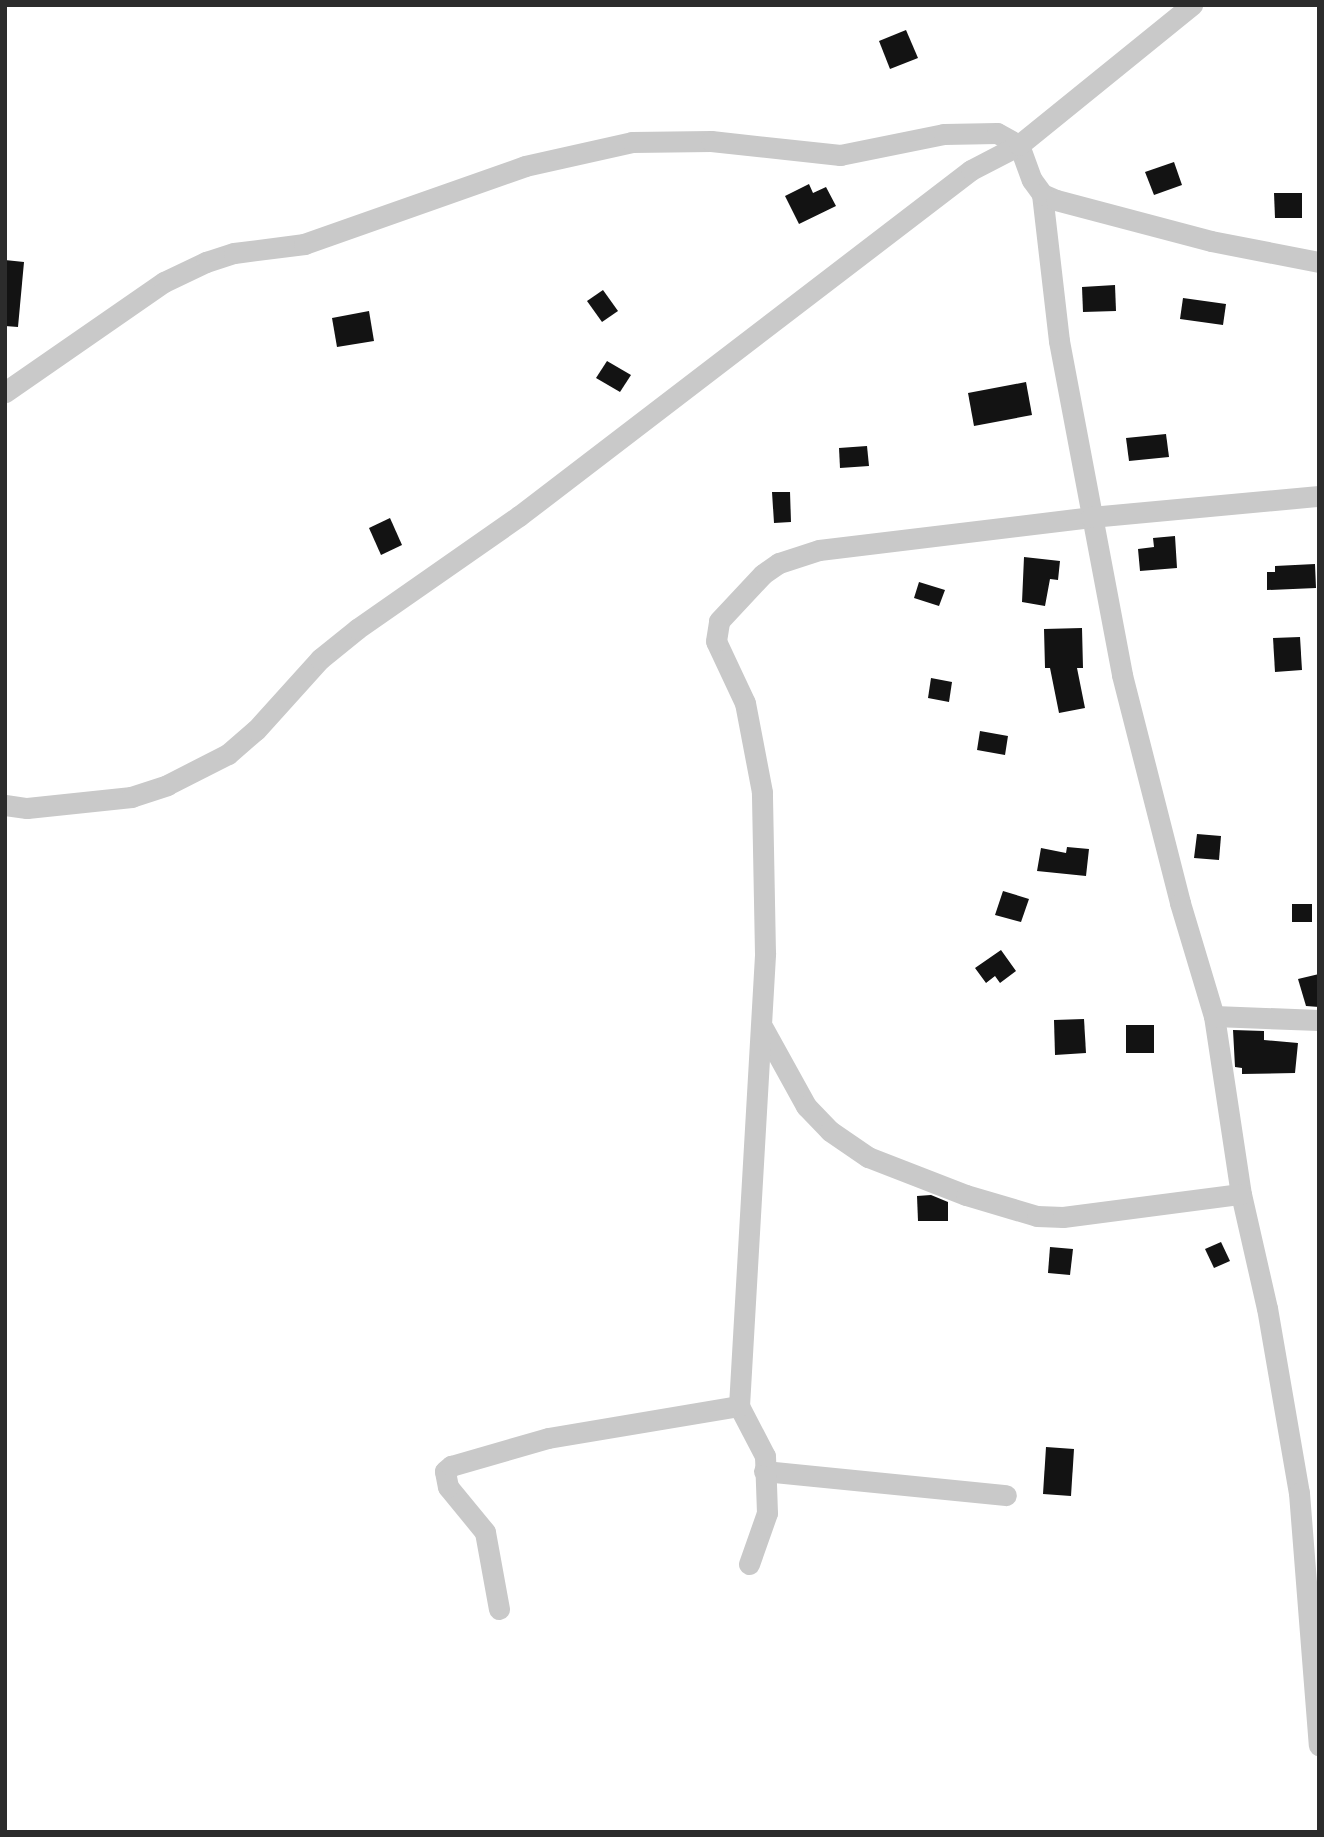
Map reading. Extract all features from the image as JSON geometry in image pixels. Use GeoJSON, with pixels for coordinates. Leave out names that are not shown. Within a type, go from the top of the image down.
{"type":"FeatureCollection","features":[{"type":"Feature","properties":{"kind":"street"},"geometry":{"type":"LineString","coordinates":[[5,805],[27,808],[131,797],[167,785],[228,754],[256,730],[320,659],[357,629],[519,516],[971,170],[1019,145],[1192,5]]}},
{"type":"Feature","properties":{"kind":"street"},"geometry":{"type":"LineString","coordinates":[[5,392],[182,271],[234,253],[304,244],[513,170],[583,150],[632,142],[678,140],[840,155],[975,132],[997,133],[1019,145],[1031,180],[1042,194],[1059,341],[1122,675],[1180,903],[1214,1016],[1241,1194],[1309,1493],[1319,1745]]}},
{"type":"Feature","properties":{"kind":"street"},"geometry":{"type":"LineString","coordinates":[[1042,194],[1210,241],[1319,262]]}},
{"type":"Feature","properties":{"kind":"street"},"geometry":{"type":"LineString","coordinates":[[749,1564],[767,1513],[765,1456],[739,1406],[750,1171],[762,1026],[762,792],[745,703],[716,641],[723,614],[779,563],[819,551],[1091,517],[1319,496]]}},
{"type":"Feature","properties":{"kind":"street"},"geometry":{"type":"LineString","coordinates":[[1214,1016],[1319,1020]]}},
{"type":"Feature","properties":{"kind":"street"},"geometry":{"type":"LineString","coordinates":[[762,1026],[806,1106],[839,1138],[867,1157],[966,1195],[1037,1216],[1063,1217],[1241,1194]]}},
{"type":"Feature","properties":{"kind":"street"},"geometry":{"type":"LineString","coordinates":[[499,1609],[485,1532],[447,1487],[445,1471],[450,1466],[548,1438],[739,1406]]}},
{"type":"Feature","properties":{"kind":"street"},"geometry":{"type":"LineString","coordinates":[[764,1471],[1006,1495]]}},
{"type":"Feature","properties":{"kind":"building"},"geometry":{"type":"Polygon","coordinates":[[[906,30],[918,58],[890,69],[879,41],[906,30]]]}},
{"type":"Feature","properties":{"kind":"building"},"geometry":{"type":"Polygon","coordinates":[[[1174,162],[1182,185],[1154,195],[1145,172],[1174,162]]]}},
{"type":"Feature","properties":{"kind":"building"},"geometry":{"type":"Polygon","coordinates":[[[809,184],[813,193],[826,187],[836,206],[799,224],[785,196],[809,184]]]}},
{"type":"Feature","properties":{"kind":"building"},"geometry":{"type":"Polygon","coordinates":[[[1274,193],[1302,193],[1302,218],[1275,218],[1274,193]]]}},
{"type":"Feature","properties":{"kind":"building"},"geometry":{"type":"Polygon","coordinates":[[[5,260],[24,262],[18,327],[5,326],[5,260]]]}},
{"type":"Feature","properties":{"kind":"building"},"geometry":{"type":"Polygon","coordinates":[[[1115,285],[1116,311],[1083,312],[1082,287],[1115,285]]]}},
{"type":"Feature","properties":{"kind":"building"},"geometry":{"type":"Polygon","coordinates":[[[603,290],[618,311],[602,322],[587,301],[603,290]]]}},
{"type":"Feature","properties":{"kind":"building"},"geometry":{"type":"Polygon","coordinates":[[[1183,298],[1226,304],[1223,325],[1180,319],[1183,298]]]}},
{"type":"Feature","properties":{"kind":"building"},"geometry":{"type":"Polygon","coordinates":[[[369,311],[374,341],[337,347],[332,318],[369,311]]]}},
{"type":"Feature","properties":{"kind":"building"},"geometry":{"type":"Polygon","coordinates":[[[607,361],[631,375],[620,392],[596,378],[607,361]]]}},
{"type":"Feature","properties":{"kind":"building"},"geometry":{"type":"Polygon","coordinates":[[[1026,382],[1032,415],[974,426],[968,393],[1026,382]]]}},
{"type":"Feature","properties":{"kind":"building"},"geometry":{"type":"Polygon","coordinates":[[[1166,434],[1169,457],[1129,461],[1126,438],[1166,434]]]}},
{"type":"Feature","properties":{"kind":"building"},"geometry":{"type":"Polygon","coordinates":[[[867,446],[869,466],[840,468],[839,448],[867,446]]]}},
{"type":"Feature","properties":{"kind":"building"},"geometry":{"type":"Polygon","coordinates":[[[772,492],[790,492],[791,522],[774,523],[772,492]]]}},
{"type":"Feature","properties":{"kind":"building"},"geometry":{"type":"Polygon","coordinates":[[[390,518],[402,545],[381,555],[369,528],[390,518]]]}},
{"type":"Feature","properties":{"kind":"building"},"geometry":{"type":"Polygon","coordinates":[[[1175,536],[1177,568],[1140,571],[1138,549],[1154,547],[1153,538],[1175,536]]]}},
{"type":"Feature","properties":{"kind":"building"},"geometry":{"type":"Polygon","coordinates":[[[1024,557],[1060,561],[1058,580],[1050,579],[1045,606],[1022,602],[1024,557]]]}},
{"type":"Feature","properties":{"kind":"building"},"geometry":{"type":"Polygon","coordinates":[[[1315,564],[1316,588],[1267,590],[1267,572],[1275,572],[1275,566],[1315,564]]]}},
{"type":"Feature","properties":{"kind":"building"},"geometry":{"type":"Polygon","coordinates":[[[919,582],[945,590],[939,606],[914,598],[919,582]]]}},
{"type":"Feature","properties":{"kind":"building"},"geometry":{"type":"Polygon","coordinates":[[[1082,628],[1083,668],[1077,668],[1085,708],[1059,713],[1050,668],[1045,668],[1044,629],[1082,628]]]}},
{"type":"Feature","properties":{"kind":"building"},"geometry":{"type":"Polygon","coordinates":[[[1300,637],[1302,670],[1275,672],[1273,638],[1300,637]]]}},
{"type":"Feature","properties":{"kind":"building"},"geometry":{"type":"Polygon","coordinates":[[[931,678],[952,682],[949,702],[928,698],[931,678]]]}},
{"type":"Feature","properties":{"kind":"building"},"geometry":{"type":"Polygon","coordinates":[[[980,731],[1008,736],[1005,755],[977,750],[980,731]]]}},
{"type":"Feature","properties":{"kind":"building"},"geometry":{"type":"Polygon","coordinates":[[[1197,834],[1221,836],[1219,860],[1194,858],[1197,834]]]}},
{"type":"Feature","properties":{"kind":"building"},"geometry":{"type":"Polygon","coordinates":[[[1067,847],[1089,849],[1086,876],[1037,871],[1041,848],[1066,853],[1067,847]]]}},
{"type":"Feature","properties":{"kind":"building"},"geometry":{"type":"Polygon","coordinates":[[[1003,891],[1029,899],[1021,922],[995,915],[1003,891]]]}},
{"type":"Feature","properties":{"kind":"building"},"geometry":{"type":"Polygon","coordinates":[[[1292,904],[1312,904],[1312,922],[1292,922],[1292,904]]]}},
{"type":"Feature","properties":{"kind":"building"},"geometry":{"type":"Polygon","coordinates":[[[1001,950],[1016,971],[1000,983],[995,976],[986,983],[975,968],[1001,950]]]}},
{"type":"Feature","properties":{"kind":"building"},"geometry":{"type":"Polygon","coordinates":[[[1319,974],[1319,1007],[1306,1006],[1298,979],[1319,974]]]}},
{"type":"Feature","properties":{"kind":"building"},"geometry":{"type":"Polygon","coordinates":[[[1084,1019],[1086,1053],[1055,1055],[1054,1020],[1084,1019]]]}},
{"type":"Feature","properties":{"kind":"building"},"geometry":{"type":"Polygon","coordinates":[[[1126,1025],[1154,1025],[1154,1053],[1126,1053],[1126,1025]]]}},
{"type":"Feature","properties":{"kind":"building"},"geometry":{"type":"Polygon","coordinates":[[[1233,1030],[1264,1031],[1264,1040],[1298,1043],[1295,1073],[1242,1074],[1242,1068],[1235,1067],[1233,1030]]]}},
{"type":"Feature","properties":{"kind":"building"},"geometry":{"type":"Polygon","coordinates":[[[931,1195],[948,1202],[948,1221],[918,1221],[917,1196],[931,1195]]]}},
{"type":"Feature","properties":{"kind":"building"},"geometry":{"type":"Polygon","coordinates":[[[1221,1242],[1230,1261],[1214,1268],[1205,1249],[1221,1242]]]}},
{"type":"Feature","properties":{"kind":"building"},"geometry":{"type":"Polygon","coordinates":[[[1050,1247],[1073,1249],[1070,1275],[1048,1273],[1050,1247]]]}},
{"type":"Feature","properties":{"kind":"building"},"geometry":{"type":"Polygon","coordinates":[[[1046,1447],[1074,1449],[1071,1496],[1043,1494],[1046,1447]]]}}]}
